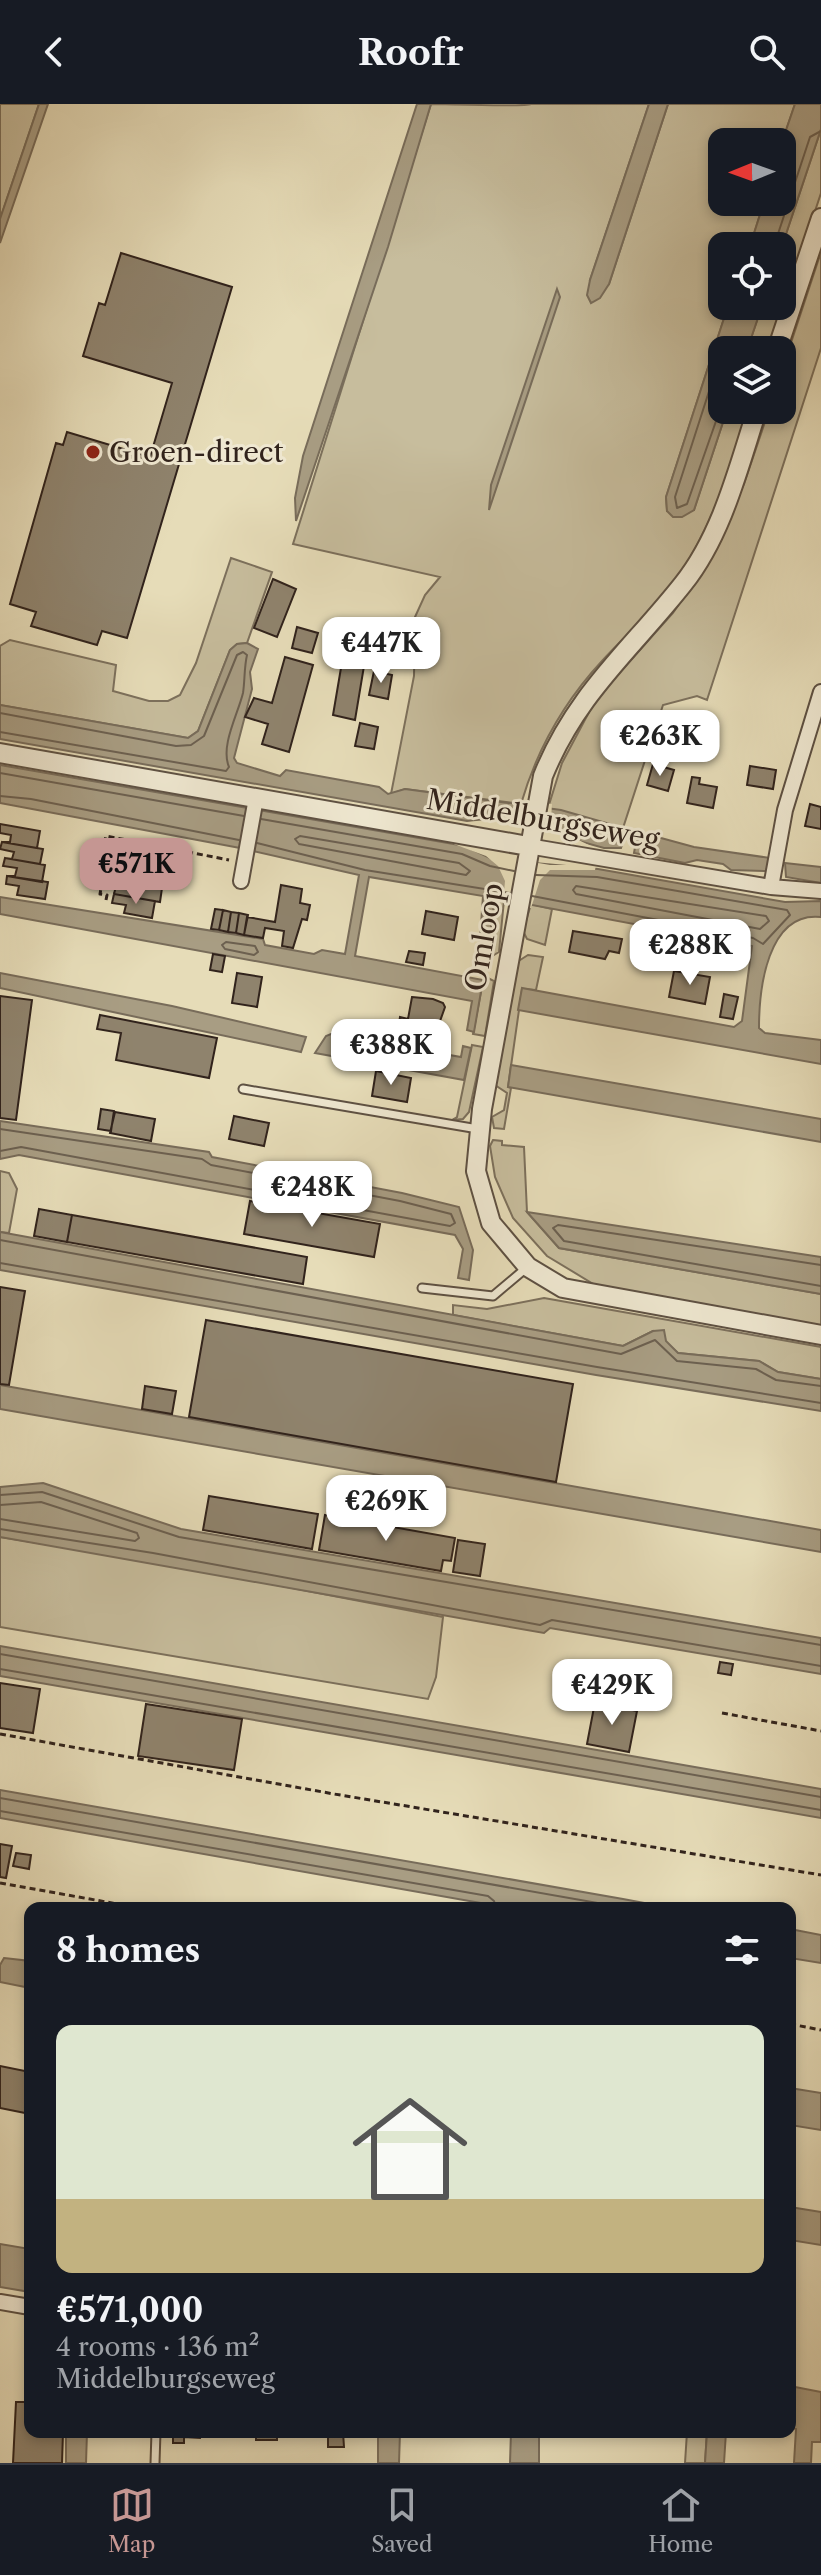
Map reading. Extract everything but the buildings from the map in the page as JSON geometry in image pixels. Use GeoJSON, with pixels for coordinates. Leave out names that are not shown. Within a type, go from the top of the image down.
{"type":"FeatureCollection","features":[{"type":"Feature","properties":{"kind":"street"},"geometry":{"type":"LineString","coordinates":[[782,336],[821,218]]}},
{"type":"Feature","properties":{"kind":"street","name":"Omloop"},"geometry":{"type":"LineString","coordinates":[[752,424],[722,515],[698,561],[684,583],[577,709],[559,738],[538,793],[480,1129],[476,1171],[491,1223],[528,1267],[563,1288],[821,1335]]}},
{"type":"Feature","properties":{"kind":"street"},"geometry":{"type":"LineString","coordinates":[[771,887],[785,810],[821,692]]}},
{"type":"Feature","properties":{"kind":"street","name":"Middelburgseweg"},"geometry":{"type":"LineString","coordinates":[[0,753],[771,887],[821,891]]}},
{"type":"Feature","properties":{"kind":"street"},"geometry":{"type":"LineString","coordinates":[[241,881],[256,798]]}},
{"type":"Feature","properties":{"kind":"street"},"geometry":{"type":"LineString","coordinates":[[0,2302],[24,2306]]}},
{"type":"Feature","properties":{"kind":"lane"},"geometry":{"type":"LineString","coordinates":[[243,1089],[480,1129]]}},
{"type":"Feature","properties":{"kind":"lane"},"geometry":{"type":"LineString","coordinates":[[422,1288],[493,1296],[528,1267]]}},
{"type":"Feature","properties":{"kind":"lane"},"geometry":{"type":"LineString","coordinates":[[155,2463],[156,2438]]}},
{"type":"Feature","properties":{"kind":"path"},"geometry":{"type":"LineString","coordinates":[[106,900],[107,895],[100,894],[103,877],[97,877],[106,836],[245,859]]}},
{"type":"Feature","properties":{"kind":"path"},"geometry":{"type":"LineString","coordinates":[[722,1713],[821,1731]]}},
{"type":"Feature","properties":{"kind":"path"},"geometry":{"type":"LineString","coordinates":[[0,1734],[821,1875]]}},
{"type":"Feature","properties":{"kind":"path"},"geometry":{"type":"LineString","coordinates":[[0,1883],[106,1902]]}},
{"type":"Feature","properties":{"kind":"path"},"geometry":{"type":"LineString","coordinates":[[796,2025],[821,2030]]}},
{"type":"Feature","properties":{"kind":"shaded area"},"geometry":{"type":"Polygon","coordinates":[[[0,104],[39,104],[0,219],[0,104]]]}},
{"type":"Feature","properties":{"kind":"shaded area"},"geometry":{"type":"Polygon","coordinates":[[[431,104],[649,104],[590,280],[609,284],[668,104],[795,104],[787,128],[708,128],[708,216],[760,216],[754,232],[708,232],[708,320],[723,320],[718,336],[708,336],[708,368],[666,497],[667,511],[694,510],[722,424],[744,424],[720,495],[680,574],[588,677],[563,710],[543,746],[521,804],[405,789],[391,794],[414,676],[415,617],[425,595],[440,577],[293,544],[431,104]]]}},
{"type":"Feature","properties":{"kind":"shaded area"},"geometry":{"type":"Polygon","coordinates":[[[821,129],[821,193],[796,268],[796,232],[787,232],[792,216],[796,216],[796,204],[821,129]]]}},
{"type":"Feature","properties":{"kind":"shaded area"},"geometry":{"type":"Polygon","coordinates":[[[821,252],[821,348],[707,700],[697,696],[663,705],[623,828],[548,808],[562,763],[596,699],[673,613],[709,561],[744,484],[764,424],[796,424],[796,336],[793,336],[821,252]]]}},
{"type":"Feature","properties":{"kind":"shaded area"},"geometry":{"type":"Polygon","coordinates":[[[757,320],[779,320],[774,336],[752,336],[757,320]]]}},
{"type":"Feature","properties":{"kind":"shaded area"},"geometry":{"type":"Polygon","coordinates":[[[231,558],[272,572],[247,643],[237,644],[230,650],[198,731],[188,738],[0,705],[0,646],[10,640],[116,665],[113,691],[149,701],[168,701],[180,695],[196,663],[231,558]]]}},
{"type":"Feature","properties":{"kind":"shaded area"},"geometry":{"type":"Polygon","coordinates":[[[495,898],[504,900],[499,952],[487,959],[495,898]]]}},
{"type":"Feature","properties":{"kind":"shaded area"},"geometry":{"type":"Polygon","coordinates":[[[531,904],[552,909],[545,945],[527,939],[523,931],[531,904]]]}},
{"type":"Feature","properties":{"kind":"shaded area"},"geometry":{"type":"Polygon","coordinates":[[[528,955],[543,957],[536,990],[522,989],[504,1129],[494,1128],[492,1117],[504,1110],[507,1093],[495,1085],[517,962],[528,955]]]}},
{"type":"Feature","properties":{"kind":"shaded area"},"geometry":{"type":"Polygon","coordinates":[[[484,976],[494,981],[485,1036],[473,1034],[484,976]]]}},
{"type":"Feature","properties":{"kind":"shaded area"},"geometry":{"type":"Polygon","coordinates":[[[472,1045],[483,1047],[469,1112],[463,1119],[452,1120],[457,1117],[472,1045]]]}},
{"type":"Feature","properties":{"kind":"shaded area"},"geometry":{"type":"Polygon","coordinates":[[[493,1140],[502,1141],[502,1145],[524,1147],[527,1212],[559,1248],[821,1294],[821,1326],[595,1285],[547,1256],[513,1218],[495,1177],[490,1146],[493,1140]]]}},
{"type":"Feature","properties":{"kind":"shaded area"},"geometry":{"type":"Polygon","coordinates":[[[0,1171],[9,1173],[17,1189],[9,1233],[0,1232],[0,1171]]]}},
{"type":"Feature","properties":{"kind":"shaded area"},"geometry":{"type":"Polygon","coordinates":[[[544,1298],[821,1347],[821,1379],[778,1372],[759,1361],[678,1353],[653,1331],[623,1346],[453,1315],[453,1305],[487,1309],[544,1298]]]}},
{"type":"Feature","properties":{"kind":"shaded area"},"geometry":{"type":"Polygon","coordinates":[[[0,1537],[151,1561],[443,1617],[436,1677],[428,1699],[0,1627],[0,1537]]]}},
{"type":"Feature","properties":{"kind":"shaded area"},"geometry":{"type":"Polygon","coordinates":[[[687,2438],[707,2438],[705,2463],[685,2463],[687,2438]]]}},
{"type":"Feature","properties":{"kind":"water"},"geometry":{"type":"Polygon","coordinates":[[[39,104],[48,104],[0,243],[0,219],[39,104]]]}},
{"type":"Feature","properties":{"kind":"water"},"geometry":{"type":"Polygon","coordinates":[[[417,104],[431,104],[388,247],[296,521],[295,498],[303,456],[417,104]]]}},
{"type":"Feature","properties":{"kind":"water"},"geometry":{"type":"Polygon","coordinates":[[[649,104],[668,104],[609,284],[600,298],[591,303],[587,295],[590,280],[649,104]]]}},
{"type":"Feature","properties":{"kind":"water"},"geometry":{"type":"Polygon","coordinates":[[[795,104],[821,104],[821,129],[796,204],[796,128],[787,128],[795,104]]]}},
{"type":"Feature","properties":{"kind":"water"},"geometry":{"type":"Polygon","coordinates":[[[760,216],[792,216],[787,232],[754,232],[760,216]]]}},
{"type":"Feature","properties":{"kind":"water"},"geometry":{"type":"Polygon","coordinates":[[[557,289],[560,297],[489,510],[491,485],[557,289]]]}},
{"type":"Feature","properties":{"kind":"water"},"geometry":{"type":"Polygon","coordinates":[[[723,320],[757,320],[752,336],[718,336],[723,320]]]}},
{"type":"Feature","properties":{"kind":"water"},"geometry":{"type":"Polygon","coordinates":[[[708,368],[708,424],[722,424],[694,510],[682,517],[673,517],[667,511],[666,497],[708,368]]]}},
{"type":"Feature","properties":{"kind":"water"},"geometry":{"type":"Polygon","coordinates":[[[247,643],[258,649],[250,672],[252,689],[234,758],[237,763],[280,776],[286,770],[379,787],[388,794],[405,789],[561,810],[627,829],[621,848],[604,848],[496,818],[467,821],[0,739],[0,705],[188,738],[198,731],[230,650],[237,644],[247,643]]]}},
{"type":"Feature","properties":{"kind":"water"},"geometry":{"type":"Polygon","coordinates":[[[0,765],[465,846],[492,859],[598,869],[785,902],[821,901],[821,917],[803,918],[789,926],[778,939],[764,975],[759,1028],[765,1033],[821,1040],[821,1064],[518,1010],[522,988],[734,1027],[742,1021],[752,946],[495,898],[487,954],[479,953],[483,896],[369,877],[355,956],[483,980],[474,1032],[467,1030],[472,1001],[0,914],[0,897],[263,939],[265,945],[314,954],[322,950],[345,954],[359,875],[240,848],[0,803],[0,765]]]}},
{"type":"Feature","properties":{"kind":"water"},"geometry":{"type":"Polygon","coordinates":[[[650,835],[694,847],[770,858],[766,871],[731,870],[723,864],[697,860],[685,863],[634,853],[637,836],[650,835]]]}},
{"type":"Feature","properties":{"kind":"water"},"geometry":{"type":"Polygon","coordinates":[[[785,863],[821,867],[821,883],[786,877],[785,863]]]}},
{"type":"Feature","properties":{"kind":"water"},"geometry":{"type":"Polygon","coordinates":[[[0,973],[172,1006],[306,1037],[301,1052],[0,988],[0,973]]]}},
{"type":"Feature","properties":{"kind":"water"},"geometry":{"type":"Polygon","coordinates":[[[331,1034],[461,1057],[463,1046],[471,1048],[464,1080],[315,1053],[326,1036],[331,1034]]]}},
{"type":"Feature","properties":{"kind":"water"},"geometry":{"type":"Polygon","coordinates":[[[511,1065],[821,1119],[821,1142],[508,1087],[511,1065]]]}},
{"type":"Feature","properties":{"kind":"water"},"geometry":{"type":"Polygon","coordinates":[[[0,1121],[209,1152],[212,1157],[402,1193],[459,1207],[473,1250],[469,1280],[458,1278],[463,1249],[455,1235],[19,1155],[0,1159],[0,1121]]]}},
{"type":"Feature","properties":{"kind":"water"},"geometry":{"type":"Polygon","coordinates":[[[527,1212],[821,1257],[821,1294],[559,1248],[527,1212]]]}},
{"type":"Feature","properties":{"kind":"water"},"geometry":{"type":"Polygon","coordinates":[[[0,1232],[623,1346],[653,1331],[664,1330],[666,1341],[678,1353],[759,1361],[778,1372],[821,1379],[821,1411],[596,1375],[0,1270],[0,1232]]]}},
{"type":"Feature","properties":{"kind":"water"},"geometry":{"type":"Polygon","coordinates":[[[0,1385],[821,1530],[821,1552],[0,1409],[0,1385]]]}},
{"type":"Feature","properties":{"kind":"water"},"geometry":{"type":"Polygon","coordinates":[[[43,1483],[181,1529],[821,1638],[821,1674],[550,1628],[544,1633],[0,1537],[0,1487],[43,1483]]]}},
{"type":"Feature","properties":{"kind":"water"},"geometry":{"type":"Polygon","coordinates":[[[0,1646],[821,1789],[821,1818],[0,1676],[0,1646]]]}},
{"type":"Feature","properties":{"kind":"water"},"geometry":{"type":"Polygon","coordinates":[[[0,1790],[637,1902],[475,1902],[0,1818],[0,1790]]]}},
{"type":"Feature","properties":{"kind":"water"},"geometry":{"type":"Polygon","coordinates":[[[796,1930],[821,1935],[821,1963],[796,1959],[796,1930]]]}},
{"type":"Feature","properties":{"kind":"water"},"geometry":{"type":"Polygon","coordinates":[[[4,1958],[24,1960],[24,1987],[0,1982],[0,1965],[4,1958]]]}},
{"type":"Feature","properties":{"kind":"water"},"geometry":{"type":"Polygon","coordinates":[[[796,2089],[821,2093],[821,2130],[796,2126],[796,2089]]]}},
{"type":"Feature","properties":{"kind":"water"},"geometry":{"type":"Polygon","coordinates":[[[796,2208],[821,2212],[821,2245],[796,2241],[796,2208]]]}},
{"type":"Feature","properties":{"kind":"water"},"geometry":{"type":"Polygon","coordinates":[[[0,2244],[24,2248],[24,2291],[0,2287],[0,2244]]]}},
{"type":"Feature","properties":{"kind":"water"},"geometry":{"type":"Polygon","coordinates":[[[796,2387],[821,2392],[821,2442],[812,2442],[811,2463],[794,2463],[796,2387]]]}},
{"type":"Feature","properties":{"kind":"water"},"geometry":{"type":"Polygon","coordinates":[[[66,2438],[87,2438],[86,2463],[66,2463],[66,2438]]]}},
{"type":"Feature","properties":{"kind":"water"},"geometry":{"type":"Polygon","coordinates":[[[378,2438],[400,2438],[399,2463],[378,2463],[378,2438]]]}},
{"type":"Feature","properties":{"kind":"water"},"geometry":{"type":"Polygon","coordinates":[[[511,2438],[539,2438],[539,2463],[510,2463],[511,2438]]]}},
{"type":"Feature","properties":{"kind":"water"},"geometry":{"type":"Polygon","coordinates":[[[707,2438],[726,2438],[724,2463],[705,2463],[707,2438]]]}},
{"type":"Feature","properties":{"kind":"pier"},"geometry":{"type":"Polygon","coordinates":[[[520,800],[552,804],[551,819],[556,829],[599,850],[496,822],[455,823],[499,820],[515,810],[520,800]]]}},
{"type":"Feature","properties":{"kind":"pier"},"geometry":{"type":"Polygon","coordinates":[[[452,840],[466,842],[493,855],[550,865],[596,865],[595,870],[550,870],[540,880],[531,908],[503,903],[505,881],[498,866],[486,856],[451,843],[452,840]]]}},
{"type":"Feature","properties":{"kind":"place","name":"Groen-direct"},"geometry":{"type":"Point","coordinates":[93,452]}}]}
